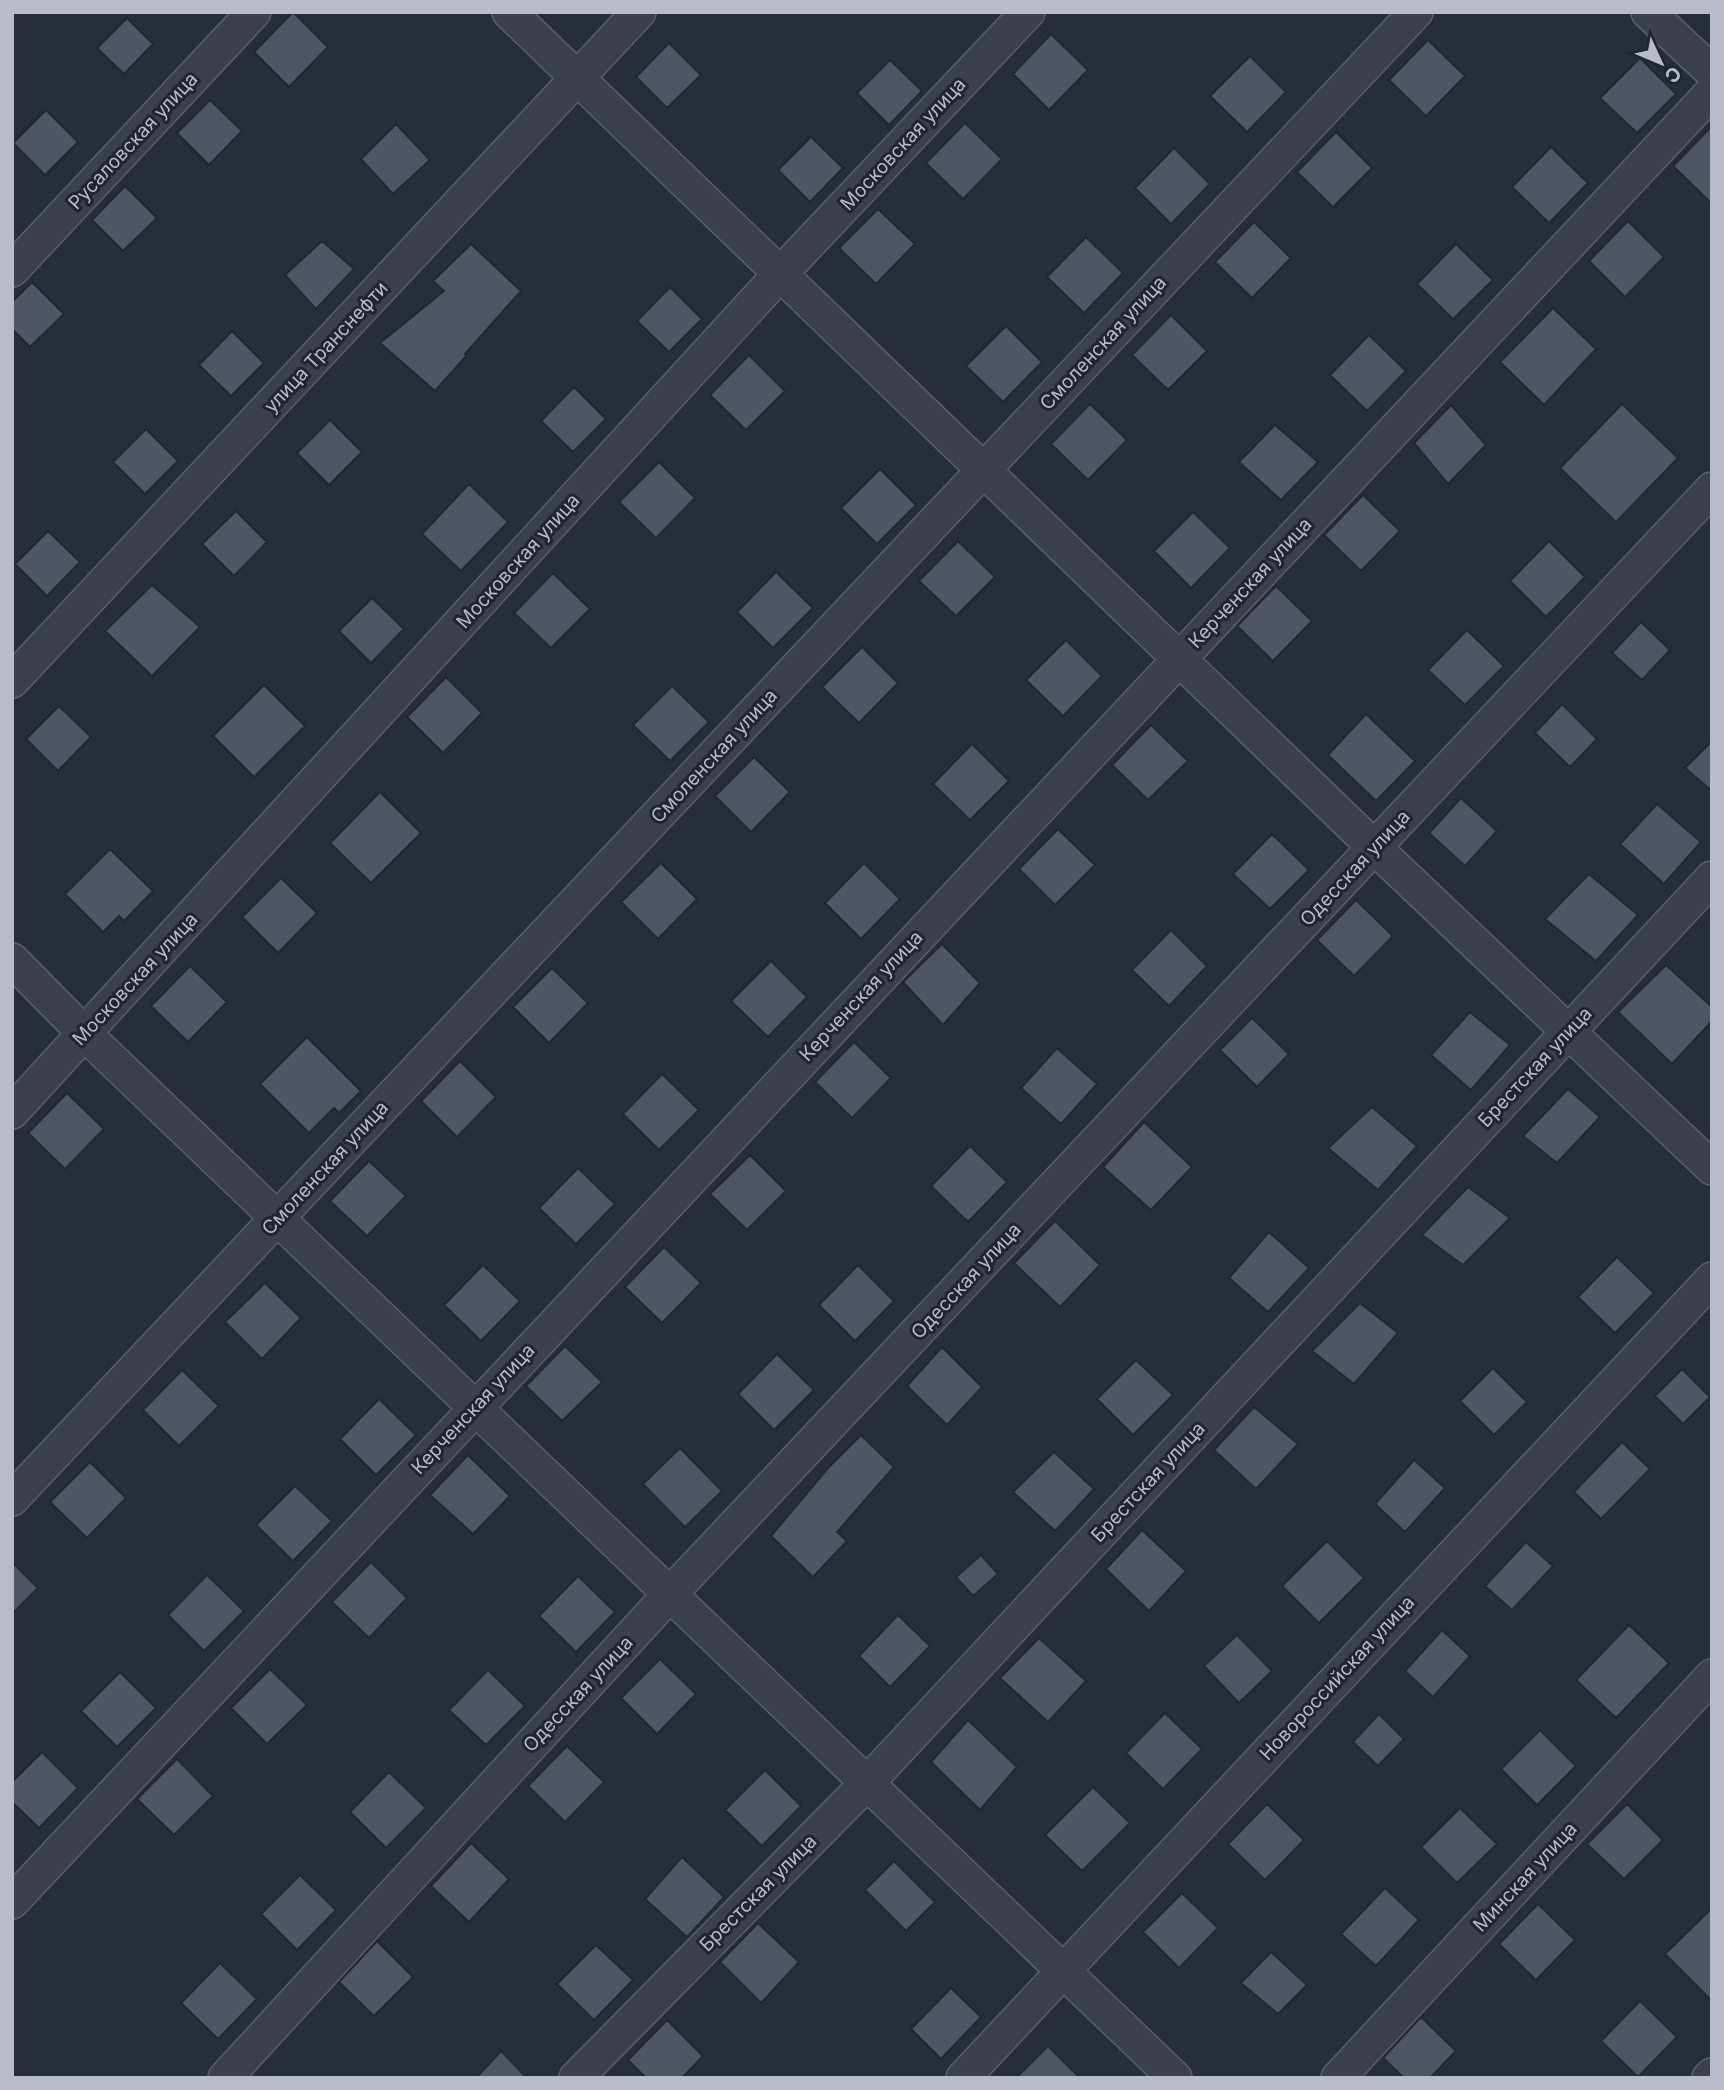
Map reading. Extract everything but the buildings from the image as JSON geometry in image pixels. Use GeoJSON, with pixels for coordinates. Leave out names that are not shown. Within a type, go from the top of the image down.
{"type":"FeatureCollection","features":[{"type":"Feature","properties":{"kind":"street","name":"Русаловская улица"},"geometry":{"type":"LineString","coordinates":[[12,270],[254,12]]}},
{"type":"Feature","properties":{"kind":"street"},"geometry":{"type":"LineString","coordinates":[[509,12],[1374,847],[1712,1168]]}},
{"type":"Feature","properties":{"kind":"street","name":"улица Транснефти"},"geometry":{"type":"LineString","coordinates":[[12,681],[639,12]]}},
{"type":"Feature","properties":{"kind":"street","name":"Московская улица"},"geometry":{"type":"LineString","coordinates":[[12,1112],[780,274],[1028,12]]}},
{"type":"Feature","properties":{"kind":"street","name":"Смоленская улица"},"geometry":{"type":"LineString","coordinates":[[12,1499],[1416,12]]}},
{"type":"Feature","properties":{"kind":"street"},"geometry":{"type":"LineString","coordinates":[[1648,12],[1712,72]]}},
{"type":"Feature","properties":{"kind":"street","name":"Керченская улица"},"geometry":{"type":"LineString","coordinates":[[12,1902],[1712,92]]}},
{"type":"Feature","properties":{"kind":"street","name":"Одесская улица"},"geometry":{"type":"LineString","coordinates":[[225,2078],[670,1594],[1712,489]]}},
{"type":"Feature","properties":{"kind":"street","name":"Брестская улица"},"geometry":{"type":"LineString","coordinates":[[576,2078],[867,1783],[1712,877]]}},
{"type":"Feature","properties":{"kind":"street"},"geometry":{"type":"LineString","coordinates":[[12,960],[85,1034],[1175,2078]]}},
{"type":"Feature","properties":{"kind":"street","name":"Новороссийская улица"},"geometry":{"type":"LineString","coordinates":[[963,2078],[1712,1279]]}},
{"type":"Feature","properties":{"kind":"street","name":"Минская улица"},"geometry":{"type":"LineString","coordinates":[[1338,2078],[1712,1676]]}}]}
